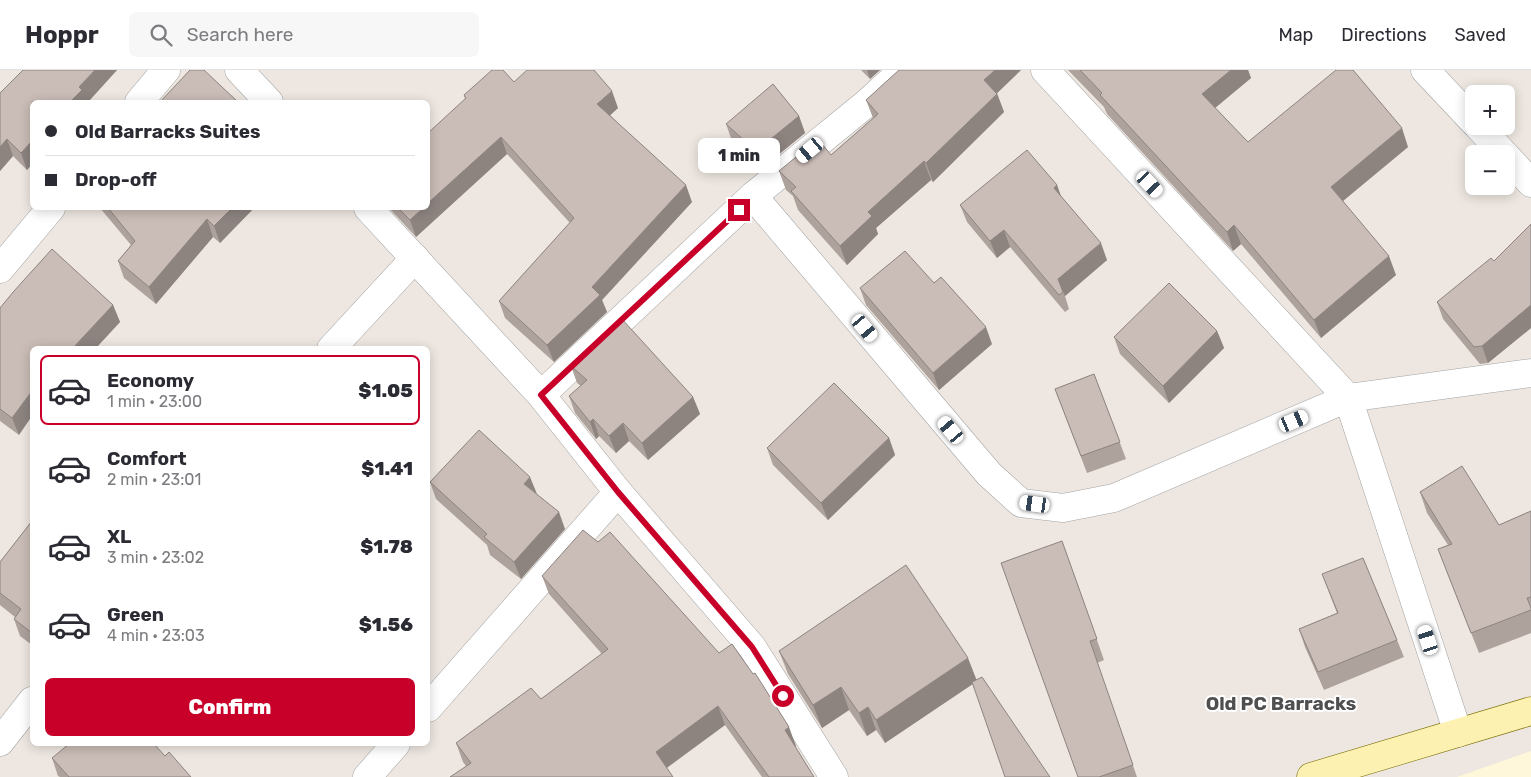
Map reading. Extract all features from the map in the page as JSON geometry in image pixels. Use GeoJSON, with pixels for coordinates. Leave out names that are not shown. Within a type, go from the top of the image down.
{"type":"FeatureCollection","features":[{"type":"Feature","properties":{"kind":"main road"},"geometry":{"type":"LineString","coordinates":[[1311,777],[1531,711]]}},
{"type":"Feature","properties":{"kind":"street"},"geometry":{"type":"LineString","coordinates":[[140,100],[166,70]]}},
{"type":"Feature","properties":{"kind":"street"},"geometry":{"type":"LineString","coordinates":[[239,70],[267,100]]}},
{"type":"Feature","properties":{"kind":"street"},"geometry":{"type":"LineString","coordinates":[[541,395],[753,196],[867,103],[903,70]]}},
{"type":"Feature","properties":{"kind":"street"},"geometry":{"type":"LineString","coordinates":[[1045,70],[1348,398],[1458,733]]}},
{"type":"Feature","properties":{"kind":"street"},"geometry":{"type":"LineString","coordinates":[[1426,70],[1465,112]]}},
{"type":"Feature","properties":{"kind":"street"},"geometry":{"type":"LineString","coordinates":[[1486,135],[1496,145]]}},
{"type":"Feature","properties":{"kind":"street"},"geometry":{"type":"LineString","coordinates":[[1515,166],[1531,183]]}},
{"type":"Feature","properties":{"kind":"street"},"geometry":{"type":"LineString","coordinates":[[753,196],[988,474],[1020,503],[1063,508],[1114,498],[1348,398],[1531,373]]}},
{"type":"Feature","properties":{"kind":"street"},"geometry":{"type":"LineString","coordinates":[[0,269],[49,210]]}},
{"type":"Feature","properties":{"kind":"street"},"geometry":{"type":"LineString","coordinates":[[370,210],[541,395],[618,492],[752,647],[834,777]]}},
{"type":"Feature","properties":{"kind":"street"},"geometry":{"type":"LineString","coordinates":[[333,346],[415,258]]}},
{"type":"Feature","properties":{"kind":"street"},"geometry":{"type":"LineString","coordinates":[[430,706],[618,492]]}},
{"type":"Feature","properties":{"kind":"street"},"geometry":{"type":"LineString","coordinates":[[0,742],[30,704]]}},
{"type":"Feature","properties":{"kind":"street"},"geometry":{"type":"LineString","coordinates":[[367,777],[394,746]]}},
{"type":"Feature","properties":{"kind":"shaded area"},"geometry":{"type":"Polygon","coordinates":[[[1531,751],[1531,777],[1457,777],[1531,751]]]}},
{"type":"Feature","properties":{"kind":"building"},"geometry":{"type":"Polygon","coordinates":[[[23,70],[95,70],[79,87],[82,90],[72,100],[30,100],[30,143],[21,153],[7,139],[0,147],[0,93],[23,70]]]}},
{"type":"Feature","properties":{"kind":"building"},"geometry":{"type":"Polygon","coordinates":[[[190,70],[204,70],[236,100],[162,100],[190,70]]]}},
{"type":"Feature","properties":{"kind":"building"},"geometry":{"type":"Polygon","coordinates":[[[492,70],[503,70],[514,82],[527,70],[594,70],[612,91],[597,104],[686,185],[592,287],[600,295],[547,345],[499,301],[574,218],[501,137],[430,201],[430,131],[466,98],[464,95],[492,70]]]}},
{"type":"Feature","properties":{"kind":"building"},"geometry":{"type":"Polygon","coordinates":[[[899,70],[995,70],[984,80],[997,94],[926,163],[924,161],[868,212],[872,216],[840,246],[791,191],[796,187],[779,171],[818,139],[831,155],[878,114],[866,100],[899,70]]]}},
{"type":"Feature","properties":{"kind":"building"},"geometry":{"type":"Polygon","coordinates":[[[1080,70],[1231,70],[1202,94],[1248,142],[1336,70],[1353,70],[1402,128],[1331,187],[1389,256],[1314,320],[1234,225],[1227,232],[1100,95],[1102,93],[1080,70]]]}},
{"type":"Feature","properties":{"kind":"building"},"geometry":{"type":"Polygon","coordinates":[[[773,84],[799,116],[756,151],[726,124],[773,84]]]}},
{"type":"Feature","properties":{"kind":"building"},"geometry":{"type":"Polygon","coordinates":[[[1027,150],[1057,185],[1054,188],[1101,243],[1058,279],[1063,292],[1059,295],[1004,230],[990,241],[960,205],[1027,150]]]}},
{"type":"Feature","properties":{"kind":"building"},"geometry":{"type":"Polygon","coordinates":[[[110,210],[230,210],[214,226],[207,219],[149,287],[118,261],[135,241],[110,210]]]}},
{"type":"Feature","properties":{"kind":"building"},"geometry":{"type":"Polygon","coordinates":[[[400,210],[421,210],[410,220],[400,210]]]}},
{"type":"Feature","properties":{"kind":"building"},"geometry":{"type":"Polygon","coordinates":[[[1531,224],[1531,305],[1482,346],[1474,347],[1437,302],[1491,258],[1494,261],[1531,224]]]}},
{"type":"Feature","properties":{"kind":"building"},"geometry":{"type":"Polygon","coordinates":[[[52,249],[113,305],[75,346],[30,346],[30,394],[12,418],[0,409],[0,308],[52,249]]]}},
{"type":"Feature","properties":{"kind":"building"},"geometry":{"type":"Polygon","coordinates":[[[905,251],[934,283],[941,277],[986,327],[933,373],[860,288],[905,251]]]}},
{"type":"Feature","properties":{"kind":"building"},"geometry":{"type":"Polygon","coordinates":[[[1169,283],[1217,331],[1163,386],[1114,337],[1169,283]]]}},
{"type":"Feature","properties":{"kind":"building"},"geometry":{"type":"Polygon","coordinates":[[[621,318],[693,397],[642,443],[623,423],[609,436],[593,419],[590,422],[569,396],[587,380],[571,366],[621,318]]]}},
{"type":"Feature","properties":{"kind":"building"},"geometry":{"type":"Polygon","coordinates":[[[1094,374],[1120,442],[1081,456],[1055,389],[1094,374]]]}},
{"type":"Feature","properties":{"kind":"building"},"geometry":{"type":"Polygon","coordinates":[[[834,383],[889,438],[821,503],[767,448],[834,383]]]}},
{"type":"Feature","properties":{"kind":"building"},"geometry":{"type":"Polygon","coordinates":[[[479,430],[530,477],[524,484],[559,512],[514,562],[484,537],[487,534],[430,482],[479,430]]]}},
{"type":"Feature","properties":{"kind":"building"},"geometry":{"type":"Polygon","coordinates":[[[1462,466],[1499,525],[1531,511],[1531,597],[1527,598],[1531,610],[1471,633],[1438,549],[1452,544],[1420,492],[1462,466]]]}},
{"type":"Feature","properties":{"kind":"building"},"geometry":{"type":"Polygon","coordinates":[[[30,524],[30,631],[14,619],[21,609],[0,593],[0,562],[30,524]]]}},
{"type":"Feature","properties":{"kind":"building"},"geometry":{"type":"Polygon","coordinates":[[[583,530],[598,542],[610,532],[719,653],[732,644],[753,674],[755,673],[789,727],[785,730],[814,777],[769,777],[718,706],[656,752],[673,777],[450,777],[471,763],[456,743],[531,688],[541,699],[608,649],[542,576],[583,530]]]}},
{"type":"Feature","properties":{"kind":"building"},"geometry":{"type":"Polygon","coordinates":[[[1062,541],[1097,639],[1090,641],[1133,765],[1099,777],[1078,777],[1001,563],[1062,541]]]}},
{"type":"Feature","properties":{"kind":"building"},"geometry":{"type":"Polygon","coordinates":[[[1363,558],[1397,640],[1318,672],[1299,629],[1338,613],[1322,574],[1363,558]]]}},
{"type":"Feature","properties":{"kind":"building"},"geometry":{"type":"Polygon","coordinates":[[[906,565],[968,658],[876,720],[868,707],[859,713],[841,687],[813,705],[779,651],[906,565]]]}},
{"type":"Feature","properties":{"kind":"building"},"geometry":{"type":"Polygon","coordinates":[[[982,677],[1050,777],[1005,777],[972,682],[982,677]]]}},
{"type":"Feature","properties":{"kind":"building"},"geometry":{"type":"Polygon","coordinates":[[[67,746],[156,746],[165,756],[169,752],[191,777],[69,777],[52,758],[67,746]]]}},
{"type":"Feature","properties":{"kind":"district","name":"Old PC Barracks"},"geometry":{"type":"Point","coordinates":[1281,703]}},
{"type":"Feature","properties":{"kind":"route"},"geometry":{"type":"LineString","coordinates":[[739,210],[541,395],[618,492],[752,647],[783,696]]}}]}
